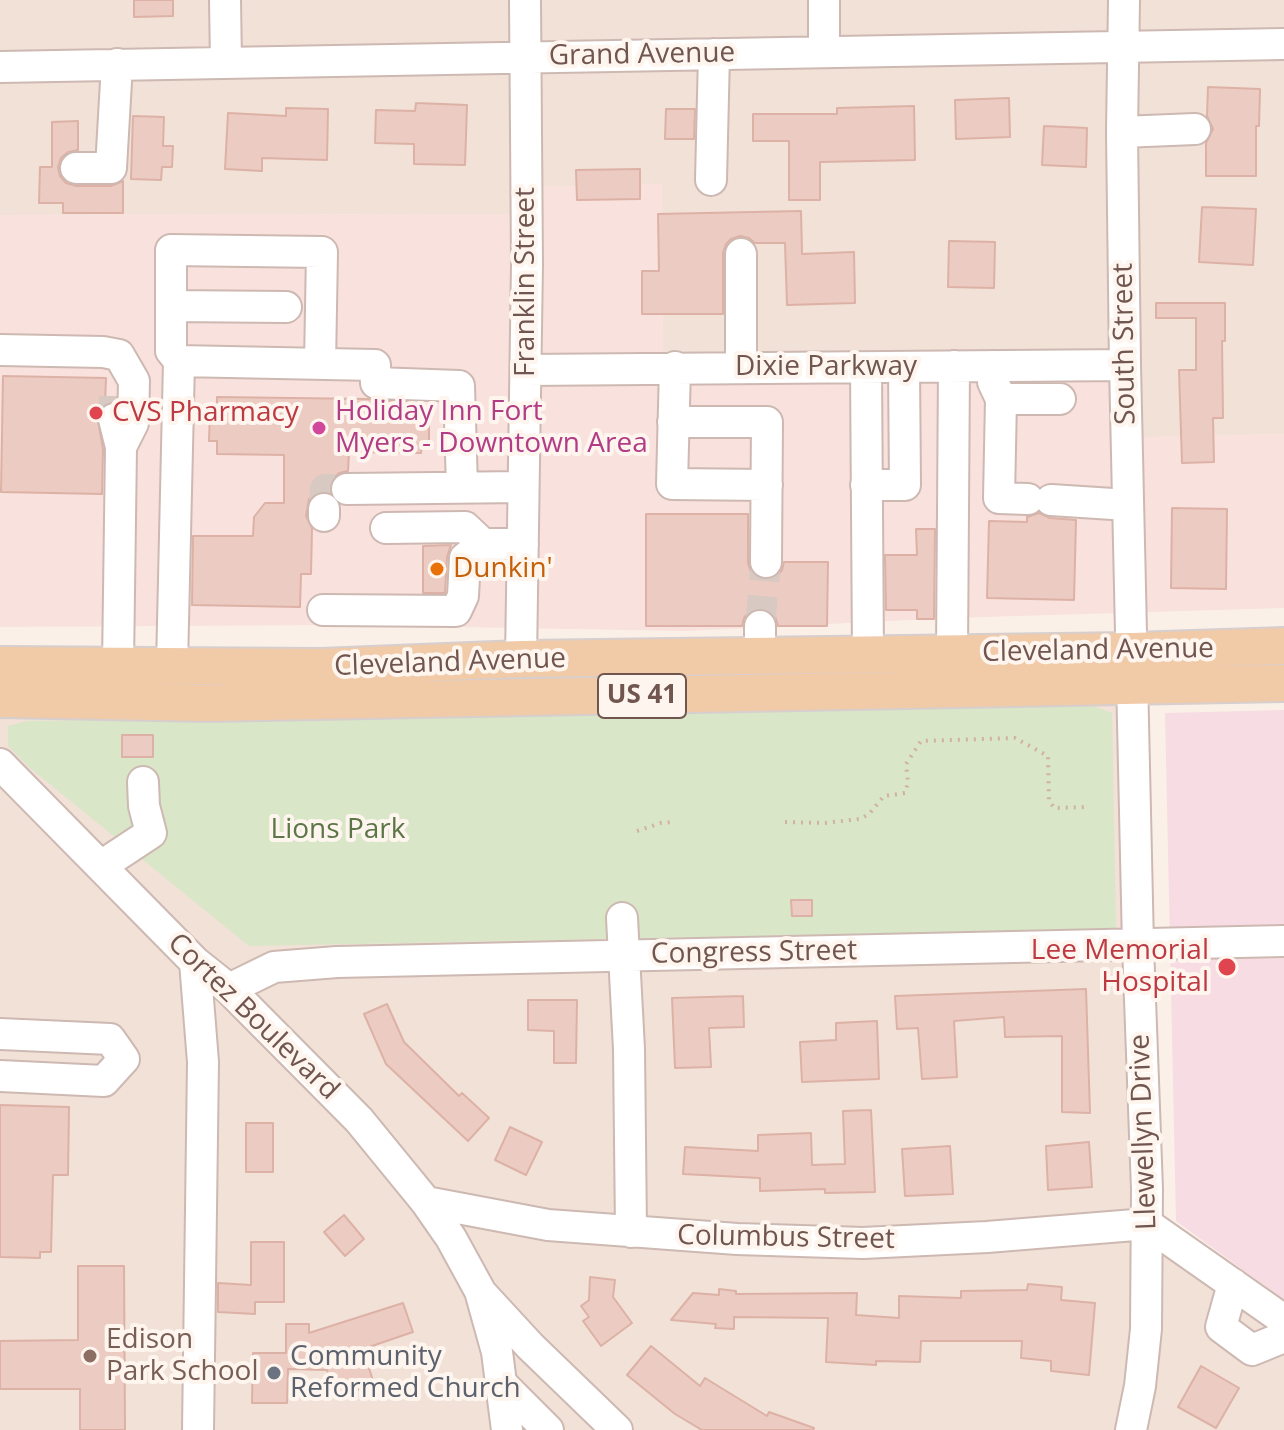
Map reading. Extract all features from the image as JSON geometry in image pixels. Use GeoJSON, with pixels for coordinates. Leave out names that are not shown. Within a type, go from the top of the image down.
{"type":"FeatureCollection","features":[{"type":"Feature","properties":{"kind":"main road","name":"Cleveland Avenue"},"geometry":{"type":"LineString","coordinates":[[0,665],[335,667],[521,659],[760,640],[868,653],[1132,651],[1284,646]]}},
{"type":"Feature","properties":{"kind":"main road"},"geometry":{"type":"LineString","coordinates":[[464,699],[521,659]]}},
{"type":"Feature","properties":{"kind":"main road","name":"Cleveland Avenue"},"geometry":{"type":"LineString","coordinates":[[0,699],[208,703],[1284,683]]}},
{"type":"Feature","properties":{"kind":"street"},"geometry":{"type":"LineString","coordinates":[[225,0],[226,62]]}},
{"type":"Feature","properties":{"kind":"street","name":"Franklin Street"},"geometry":{"type":"LineString","coordinates":[[521,659],[526,370],[525,0]]}},
{"type":"Feature","properties":{"kind":"street"},"geometry":{"type":"LineString","coordinates":[[824,0],[824,52]]}},
{"type":"Feature","properties":{"kind":"street","name":"South Street"},"geometry":{"type":"LineString","coordinates":[[1124,0],[1125,365],[1133,688]]}},
{"type":"Feature","properties":{"kind":"street","name":"Grand Avenue"},"geometry":{"type":"LineString","coordinates":[[0,67],[1284,44]]}},
{"type":"Feature","properties":{"kind":"street"},"geometry":{"type":"LineString","coordinates":[[711,180],[714,54]]}},
{"type":"Feature","properties":{"kind":"street"},"geometry":{"type":"LineString","coordinates":[[76,168],[111,168],[117,64]]}},
{"type":"Feature","properties":{"kind":"street"},"geometry":{"type":"LineString","coordinates":[[1122,132],[1195,129]]}},
{"type":"Feature","properties":{"kind":"street"},"geometry":{"type":"LineString","coordinates":[[172,666],[179,361],[171,351],[171,250],[322,252],[320,364]]}},
{"type":"Feature","properties":{"kind":"street"},"geometry":{"type":"LineString","coordinates":[[741,254],[741,367]]}},
{"type":"Feature","properties":{"kind":"street"},"geometry":{"type":"LineString","coordinates":[[171,306],[286,307]]}},
{"type":"Feature","properties":{"kind":"street"},"geometry":{"type":"LineString","coordinates":[[0,350],[119,355],[134,381],[133,423],[116,421]]}},
{"type":"Feature","properties":{"kind":"street"},"geometry":{"type":"LineString","coordinates":[[118,665],[120,537],[114,382],[123,361]]}},
{"type":"Feature","properties":{"kind":"street"},"geometry":{"type":"LineString","coordinates":[[179,361],[375,365],[376,383],[459,386],[462,487]]}},
{"type":"Feature","properties":{"kind":"street","name":"Dixie Parkway"},"geometry":{"type":"LineString","coordinates":[[526,370],[1125,365]]}},
{"type":"Feature","properties":{"kind":"street"},"geometry":{"type":"LineString","coordinates":[[952,653],[954,366]]}},
{"type":"Feature","properties":{"kind":"street"},"geometry":{"type":"LineString","coordinates":[[993,366],[993,382],[1034,499],[1128,505]]}},
{"type":"Feature","properties":{"kind":"street"},"geometry":{"type":"LineString","coordinates":[[675,367],[672,484],[767,485]]}},
{"type":"Feature","properties":{"kind":"street"},"geometry":{"type":"LineString","coordinates":[[866,485],[905,485],[904,367]]}},
{"type":"Feature","properties":{"kind":"street"},"geometry":{"type":"LineString","coordinates":[[866,368],[868,653]]}},
{"type":"Feature","properties":{"kind":"street"},"geometry":{"type":"LineString","coordinates":[[1001,399],[1060,399]]}},
{"type":"Feature","properties":{"kind":"street"},"geometry":{"type":"LineString","coordinates":[[673,422],[767,422],[766,562]]}},
{"type":"Feature","properties":{"kind":"street"},"geometry":{"type":"LineString","coordinates":[[347,489],[523,487]]}},
{"type":"Feature","properties":{"kind":"street"},"geometry":{"type":"LineString","coordinates":[[386,528],[465,527],[483,544]]}},
{"type":"Feature","properties":{"kind":"street"},"geometry":{"type":"LineString","coordinates":[[323,610],[456,611],[463,596],[465,558],[483,544],[523,544]]}},
{"type":"Feature","properties":{"kind":"street","name":"Llewellyn Drive"},"geometry":{"type":"LineString","coordinates":[[1131,1430],[1140,1386],[1146,1329],[1147,1224],[1133,688]]}},
{"type":"Feature","properties":{"kind":"street","name":"Cortez Boulevard"},"geometry":{"type":"LineString","coordinates":[[0,764],[195,962],[229,989],[359,1120],[426,1202],[451,1238],[480,1291],[555,1371],[617,1430]]}},
{"type":"Feature","properties":{"kind":"street"},"geometry":{"type":"LineString","coordinates":[[101,866],[151,833],[144,806],[143,782]]}},
{"type":"Feature","properties":{"kind":"street"},"geometry":{"type":"LineString","coordinates":[[622,918],[631,1232]]}},
{"type":"Feature","properties":{"kind":"street","name":"Congress Street"},"geometry":{"type":"LineString","coordinates":[[229,989],[274,967],[455,957],[1284,941]]}},
{"type":"Feature","properties":{"kind":"street"},"geometry":{"type":"LineString","coordinates":[[195,962],[203,1062],[198,1430]]}},
{"type":"Feature","properties":{"kind":"street"},"geometry":{"type":"LineString","coordinates":[[0,1034],[110,1039],[124,1059],[104,1081],[0,1076]]}},
{"type":"Feature","properties":{"kind":"street","name":"Columbus Street"},"geometry":{"type":"LineString","coordinates":[[426,1202],[548,1225],[737,1239],[863,1243],[1147,1224]]}},
{"type":"Feature","properties":{"kind":"street"},"geometry":{"type":"LineString","coordinates":[[1147,1224],[1284,1320]]}},
{"type":"Feature","properties":{"kind":"street"},"geometry":{"type":"LineString","coordinates":[[1233,1284],[1221,1327],[1252,1350],[1284,1337]]}},
{"type":"Feature","properties":{"kind":"street","name":"Cortez Boulevard"},"geometry":{"type":"LineString","coordinates":[[480,1291],[502,1380],[507,1430]]}},
{"type":"Feature","properties":{"kind":"street"},"geometry":{"type":"LineString","coordinates":[[548,1430],[502,1380],[512,1367],[526,1363],[539,1364],[555,1371]]}},
{"type":"Feature","properties":{"kind":"path"},"geometry":{"type":"LineString","coordinates":[[785,822],[824,823],[860,819],[869,814],[884,796],[905,793],[908,782],[906,764],[921,741],[1015,738],[1048,756],[1049,800],[1054,808],[1087,807]]}},
{"type":"Feature","properties":{"kind":"path"},"geometry":{"type":"LineString","coordinates":[[637,831],[674,822]]}},
{"type":"Feature","properties":{"kind":"shaded area"},"geometry":{"type":"Polygon","coordinates":[[[0,0],[1284,0],[1284,34],[0,56],[0,0]]]}},
{"type":"Feature","properties":{"kind":"shaded area"},"geometry":{"type":"Polygon","coordinates":[[[1284,54],[1284,434],[1132,438],[663,357],[662,185],[513,214],[0,215],[0,77],[1284,54]]]}},
{"type":"Feature","properties":{"kind":"shaded area"},"geometry":{"type":"Polygon","coordinates":[[[662,184],[663,357],[1132,362],[1132,437],[1284,434],[1284,608],[952,618],[686,631],[340,625],[0,627],[0,215],[513,214],[523,187],[662,184]]]}},
{"type":"Feature","properties":{"kind":"shaded area"},"geometry":{"type":"Polygon","coordinates":[[[1132,667],[1147,1224],[1284,1320],[1284,1430],[0,1430],[0,684],[523,681],[1132,667]]]}},
{"type":"Feature","properties":{"kind":"shaded area","name":"Lee Memorial Hospital"},"geometry":{"type":"Polygon","coordinates":[[[1284,710],[1284,1300],[1176,1221],[1165,713],[1284,710]]]}},
{"type":"Feature","properties":{"kind":"green space","name":"Lions Park"},"geometry":{"type":"Polygon","coordinates":[[[1088,704],[1112,713],[1116,929],[249,946],[30,768],[8,746],[8,726],[27,721],[1088,704]]]}},
{"type":"Feature","properties":{"kind":"building"},"geometry":{"type":"Polygon","coordinates":[[[134,0],[173,0],[173,16],[134,17],[134,0]]]}},
{"type":"Feature","properties":{"kind":"building"},"geometry":{"type":"Polygon","coordinates":[[[1208,87],[1260,89],[1256,176],[1206,176],[1206,143],[1213,129],[1207,116],[1208,87]]]}},
{"type":"Feature","properties":{"kind":"building"},"geometry":{"type":"Polygon","coordinates":[[[1009,98],[1010,137],[956,139],[955,100],[1009,98]]]}},
{"type":"Feature","properties":{"kind":"building"},"geometry":{"type":"Polygon","coordinates":[[[416,103],[467,105],[465,165],[414,164],[414,144],[375,143],[376,110],[415,111],[416,103]]]}},
{"type":"Feature","properties":{"kind":"building"},"geometry":{"type":"Polygon","coordinates":[[[914,106],[915,160],[820,162],[820,200],[789,200],[789,141],[753,141],[753,114],[837,114],[837,108],[914,106]]]}},
{"type":"Feature","properties":{"kind":"building"},"geometry":{"type":"Polygon","coordinates":[[[286,108],[328,109],[327,160],[262,158],[262,171],[225,169],[228,113],[286,116],[286,108]]]}},
{"type":"Feature","properties":{"kind":"building"},"geometry":{"type":"Polygon","coordinates":[[[666,109],[695,109],[694,139],[665,139],[666,109]]]}},
{"type":"Feature","properties":{"kind":"building"},"geometry":{"type":"Polygon","coordinates":[[[133,116],[164,117],[163,146],[173,146],[172,167],[162,167],[161,180],[131,179],[133,116]]]}},
{"type":"Feature","properties":{"kind":"building"},"geometry":{"type":"Polygon","coordinates":[[[78,121],[78,150],[68,152],[61,158],[58,167],[60,176],[66,183],[76,186],[111,186],[123,181],[123,213],[63,213],[63,203],[39,203],[40,167],[52,167],[52,122],[78,121]]]}},
{"type":"Feature","properties":{"kind":"building"},"geometry":{"type":"Polygon","coordinates":[[[1044,126],[1087,128],[1086,167],[1042,165],[1044,126]]]}},
{"type":"Feature","properties":{"kind":"building"},"geometry":{"type":"Polygon","coordinates":[[[640,169],[640,199],[577,200],[576,170],[640,169]]]}},
{"type":"Feature","properties":{"kind":"building"},"geometry":{"type":"Polygon","coordinates":[[[1202,207],[1256,209],[1253,265],[1199,262],[1202,207]]]}},
{"type":"Feature","properties":{"kind":"building"},"geometry":{"type":"Polygon","coordinates":[[[801,211],[802,254],[854,252],[855,303],[787,305],[785,243],[755,243],[740,236],[726,244],[723,253],[723,314],[642,314],[642,271],[659,271],[658,214],[801,211]]]}},
{"type":"Feature","properties":{"kind":"building"},"geometry":{"type":"Polygon","coordinates":[[[949,241],[995,242],[994,288],[948,287],[949,241]]]}},
{"type":"Feature","properties":{"kind":"building"},"geometry":{"type":"Polygon","coordinates":[[[1156,303],[1225,303],[1223,418],[1213,418],[1214,462],[1182,463],[1179,370],[1196,370],[1196,318],[1156,318],[1156,303]]]}},
{"type":"Feature","properties":{"kind":"building","name":"CVS Pharmacy"},"geometry":{"type":"Polygon","coordinates":[[[3,376],[106,378],[105,404],[97,415],[103,449],[102,494],[1,492],[3,376]]]}},
{"type":"Feature","properties":{"kind":"building"},"geometry":{"type":"Polygon","coordinates":[[[217,397],[367,399],[421,403],[421,415],[429,415],[429,444],[422,444],[421,453],[349,452],[348,471],[339,473],[332,480],[330,492],[316,493],[309,499],[306,516],[312,528],[311,574],[301,574],[300,607],[192,605],[193,536],[253,536],[254,517],[265,503],[284,503],[284,455],[217,454],[217,441],[209,441],[210,411],[217,411],[217,397]]]}},
{"type":"Feature","properties":{"kind":"building"},"geometry":{"type":"Polygon","coordinates":[[[1172,508],[1227,509],[1226,589],[1171,588],[1172,508]]]}},
{"type":"Feature","properties":{"kind":"building"},"geometry":{"type":"Polygon","coordinates":[[[1039,513],[1050,518],[1076,520],[1074,600],[987,598],[989,521],[1027,522],[1027,517],[1039,513]]]}},
{"type":"Feature","properties":{"kind":"building"},"geometry":{"type":"Polygon","coordinates":[[[646,514],[748,514],[748,563],[751,572],[765,580],[776,577],[784,562],[828,562],[827,626],[778,626],[775,616],[761,608],[750,611],[742,626],[646,626],[646,514]]]}},
{"type":"Feature","properties":{"kind":"building"},"geometry":{"type":"Polygon","coordinates":[[[916,529],[935,529],[934,619],[917,619],[917,610],[886,610],[885,555],[917,555],[916,529]]]}},
{"type":"Feature","properties":{"kind":"building","name":"Dunkin'"},"geometry":{"type":"Polygon","coordinates":[[[451,545],[447,557],[445,593],[423,593],[423,546],[451,545]]]}},
{"type":"Feature","properties":{"kind":"building"},"geometry":{"type":"Polygon","coordinates":[[[122,735],[153,735],[153,757],[122,757],[122,735]]]}},
{"type":"Feature","properties":{"kind":"building"},"geometry":{"type":"Polygon","coordinates":[[[791,900],[812,900],[812,916],[792,916],[791,900]]]}},
{"type":"Feature","properties":{"kind":"building"},"geometry":{"type":"Polygon","coordinates":[[[1086,989],[1090,1113],[1062,1112],[1062,1036],[1005,1037],[1004,1017],[954,1021],[957,1077],[922,1079],[918,1028],[897,1029],[895,996],[1086,989]]]}},
{"type":"Feature","properties":{"kind":"building"},"geometry":{"type":"Polygon","coordinates":[[[743,996],[744,1027],[709,1028],[711,1067],[675,1068],[672,998],[743,996]]]}},
{"type":"Feature","properties":{"kind":"building"},"geometry":{"type":"Polygon","coordinates":[[[528,1000],[577,1000],[576,1063],[554,1063],[554,1031],[528,1030],[528,1000]]]}},
{"type":"Feature","properties":{"kind":"building"},"geometry":{"type":"Polygon","coordinates":[[[387,1004],[404,1042],[459,1096],[462,1093],[489,1118],[468,1141],[386,1064],[364,1014],[387,1004]]]}},
{"type":"Feature","properties":{"kind":"building"},"geometry":{"type":"Polygon","coordinates":[[[877,1021],[879,1079],[802,1082],[800,1042],[836,1040],[836,1023],[877,1021]]]}},
{"type":"Feature","properties":{"kind":"building"},"geometry":{"type":"Polygon","coordinates":[[[0,1105],[69,1107],[68,1175],[53,1175],[51,1252],[40,1252],[40,1258],[0,1257],[0,1105]]]}},
{"type":"Feature","properties":{"kind":"building"},"geometry":{"type":"Polygon","coordinates":[[[871,1110],[875,1192],[825,1193],[825,1189],[760,1191],[760,1178],[683,1174],[685,1147],[758,1151],[758,1135],[811,1133],[812,1165],[845,1164],[843,1111],[871,1110]]]}},
{"type":"Feature","properties":{"kind":"building"},"geometry":{"type":"Polygon","coordinates":[[[246,1123],[273,1123],[273,1172],[246,1172],[246,1123]]]}},
{"type":"Feature","properties":{"kind":"building"},"geometry":{"type":"Polygon","coordinates":[[[510,1127],[542,1142],[526,1175],[495,1160],[510,1127]]]}},
{"type":"Feature","properties":{"kind":"building"},"geometry":{"type":"Polygon","coordinates":[[[1089,1142],[1092,1187],[1048,1190],[1046,1146],[1089,1142]]]}},
{"type":"Feature","properties":{"kind":"building"},"geometry":{"type":"Polygon","coordinates":[[[950,1146],[953,1194],[905,1196],[902,1149],[950,1146]]]}},
{"type":"Feature","properties":{"kind":"building"},"geometry":{"type":"Polygon","coordinates":[[[344,1215],[364,1239],[345,1256],[324,1232],[344,1215]]]}},
{"type":"Feature","properties":{"kind":"building"},"geometry":{"type":"Polygon","coordinates":[[[251,1242],[284,1242],[284,1302],[255,1302],[255,1314],[218,1312],[218,1283],[251,1285],[251,1242]]]}},
{"type":"Feature","properties":{"kind":"building"},"geometry":{"type":"Polygon","coordinates":[[[78,1266],[124,1266],[125,1430],[80,1430],[80,1389],[0,1389],[0,1341],[78,1340],[78,1266]]]}},
{"type":"Feature","properties":{"kind":"building"},"geometry":{"type":"Polygon","coordinates":[[[590,1277],[615,1280],[613,1297],[632,1323],[601,1346],[583,1321],[589,1317],[581,1306],[589,1300],[590,1277]]]}},
{"type":"Feature","properties":{"kind":"building"},"geometry":{"type":"Polygon","coordinates":[[[1028,1284],[1062,1287],[1061,1300],[1095,1303],[1089,1375],[1051,1371],[1051,1361],[1021,1358],[1022,1341],[921,1341],[920,1362],[876,1361],[876,1365],[826,1362],[828,1318],[734,1317],[734,1329],[715,1328],[716,1324],[671,1320],[693,1293],[719,1295],[719,1289],[736,1291],[736,1294],[857,1293],[856,1315],[899,1318],[899,1296],[961,1298],[961,1291],[1027,1290],[1028,1284]]]}},
{"type":"Feature","properties":{"kind":"building"},"geometry":{"type":"Polygon","coordinates":[[[403,1303],[413,1332],[363,1349],[374,1384],[336,1397],[327,1370],[288,1369],[287,1403],[252,1403],[253,1353],[286,1353],[286,1324],[309,1324],[309,1333],[403,1303]]]}},
{"type":"Feature","properties":{"kind":"building"},"geometry":{"type":"Polygon","coordinates":[[[651,1346],[700,1386],[705,1378],[767,1416],[769,1412],[813,1430],[702,1430],[675,1414],[627,1375],[651,1346]]]}},
{"type":"Feature","properties":{"kind":"building"},"geometry":{"type":"Polygon","coordinates":[[[1201,1366],[1239,1388],[1216,1428],[1178,1407],[1201,1366]]]}},
{"type":"Feature","properties":{"kind":"tunnel"},"geometry":{"type":"LineString","coordinates":[[114,396],[114,419]]}},
{"type":"Feature","properties":{"kind":"tunnel"},"geometry":{"type":"LineString","coordinates":[[324,509],[325,489],[347,489]]}},
{"type":"Feature","properties":{"kind":"tunnel"},"geometry":{"type":"LineString","coordinates":[[760,626],[766,562]]}},
{"type":"Feature","properties":{"kind":"place","name":"CVS Pharmacy"},"geometry":{"type":"Point","coordinates":[96,413]}},
{"type":"Feature","properties":{"kind":"place","name":"Holiday Inn Fort Myers - Downtown Area"},"geometry":{"type":"Point","coordinates":[319,428]}},
{"type":"Feature","properties":{"kind":"place","name":"Dunkin'"},"geometry":{"type":"Point","coordinates":[437,569]}},
{"type":"Feature","properties":{"kind":"place","name":"Lee Memorial Hospital"},"geometry":{"type":"Point","coordinates":[1227,967]}},
{"type":"Feature","properties":{"kind":"place","name":"Edison Park School"},"geometry":{"type":"Point","coordinates":[90,1356]}},
{"type":"Feature","properties":{"kind":"place","name":"Community Reformed Church"},"geometry":{"type":"Point","coordinates":[274,1373]}}]}
